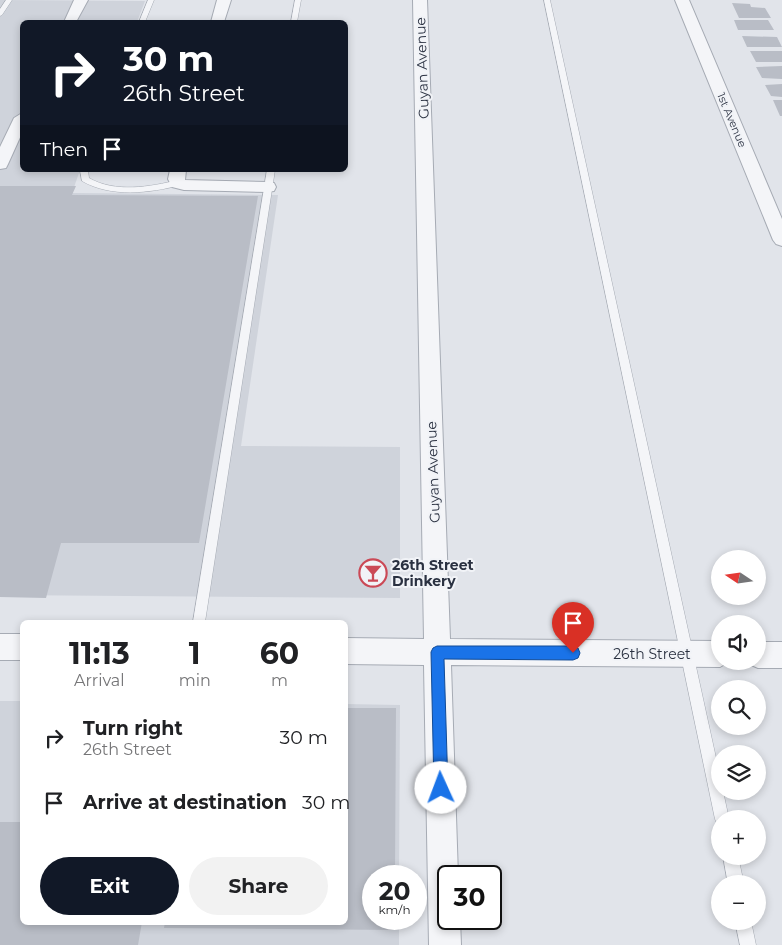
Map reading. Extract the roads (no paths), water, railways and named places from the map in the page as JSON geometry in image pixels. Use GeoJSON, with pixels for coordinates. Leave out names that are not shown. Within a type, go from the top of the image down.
{"type":"FeatureCollection","features":[{"type":"Feature","properties":{"kind":"street"},"geometry":{"type":"LineString","coordinates":[[71,20],[81,0]]}},
{"type":"Feature","properties":{"kind":"street"},"geometry":{"type":"LineString","coordinates":[[219,20],[224,0]]}},
{"type":"Feature","properties":{"kind":"street","name":"Guyan Avenue"},"geometry":{"type":"LineString","coordinates":[[420,0],[445,945]]}},
{"type":"Feature","properties":{"kind":"street","name":"1st Avenue"},"geometry":{"type":"LineString","coordinates":[[682,0],[782,240]]}},
{"type":"Feature","properties":{"kind":"street"},"geometry":{"type":"LineString","coordinates":[[0,164],[20,122]]}},
{"type":"Feature","properties":{"kind":"street"},"geometry":{"type":"LineString","coordinates":[[178,177],[192,187],[268,187]]}},
{"type":"Feature","properties":{"kind":"street"},"geometry":{"type":"LineString","coordinates":[[0,647],[20,647]]}},
{"type":"Feature","properties":{"kind":"street","name":"26th Street"},"geometry":{"type":"LineString","coordinates":[[348,651],[711,654]]}},
{"type":"Feature","properties":{"kind":"street"},"geometry":{"type":"LineString","coordinates":[[766,655],[782,655]]}},
{"type":"Feature","properties":{"kind":"lane"},"geometry":{"type":"LineString","coordinates":[[0,14],[9,0]]}},
{"type":"Feature","properties":{"kind":"lane"},"geometry":{"type":"LineString","coordinates":[[143,20],[151,0]]}},
{"type":"Feature","properties":{"kind":"lane"},"geometry":{"type":"LineString","coordinates":[[294,20],[298,0]]}},
{"type":"Feature","properties":{"kind":"lane"},"geometry":{"type":"LineString","coordinates":[[547,0],[689,654],[720,810]]}},
{"type":"Feature","properties":{"kind":"lane"},"geometry":{"type":"LineString","coordinates":[[84,172],[85,180],[108,188],[153,188],[178,177]]}},
{"type":"Feature","properties":{"kind":"lane"},"geometry":{"type":"LineString","coordinates":[[199,620],[271,172]]}},
{"type":"Feature","properties":{"kind":"lane"},"geometry":{"type":"LineString","coordinates":[[745,930],[748,945]]}},
{"type":"Feature","properties":{"kind":"place","name":"26th Street Drinkery"},"geometry":{"type":"Point","coordinates":[373,573]}}]}
